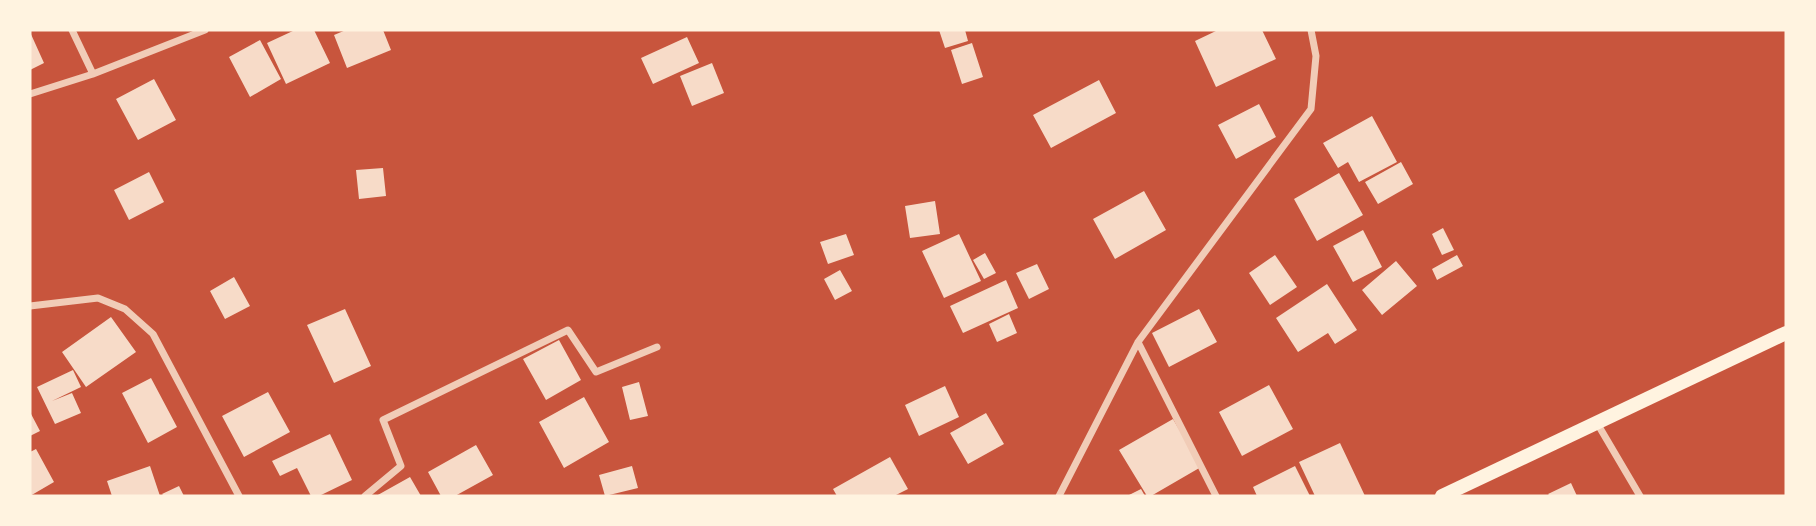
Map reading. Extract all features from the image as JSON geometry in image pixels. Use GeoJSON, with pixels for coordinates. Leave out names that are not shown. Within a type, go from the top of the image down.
{"type":"FeatureCollection","features":[{"type":"Feature","properties":{"kind":"main road"},"geometry":{"type":"LineString","coordinates":[[1445,496],[1786,333]]}},
{"type":"Feature","properties":{"kind":"street"},"geometry":{"type":"LineString","coordinates":[[72,30],[93,74]]}},
{"type":"Feature","properties":{"kind":"street"},"geometry":{"type":"LineString","coordinates":[[30,94],[93,74],[205,30]]}},
{"type":"Feature","properties":{"kind":"street"},"geometry":{"type":"LineString","coordinates":[[1059,496],[1138,342],[1311,109],[1316,55],[1311,30]]}},
{"type":"Feature","properties":{"kind":"street"},"geometry":{"type":"LineString","coordinates":[[30,306],[97,298],[125,309],[153,334],[239,496]]}},
{"type":"Feature","properties":{"kind":"street"},"geometry":{"type":"LineString","coordinates":[[365,496],[401,466],[383,420],[568,330],[596,372],[657,347]]}},
{"type":"Feature","properties":{"kind":"street"},"geometry":{"type":"LineString","coordinates":[[1138,342],[1216,496]]}},
{"type":"Feature","properties":{"kind":"street"},"geometry":{"type":"LineString","coordinates":[[1597,423],[1640,496]]}},
{"type":"Feature","properties":{"kind":"building"},"geometry":{"type":"Polygon","coordinates":[[[295,30],[314,30],[330,63],[286,84],[267,43],[295,30]]]}},
{"type":"Feature","properties":{"kind":"building"},"geometry":{"type":"Polygon","coordinates":[[[346,30],[383,30],[391,50],[347,68],[334,35],[346,30]]]}},
{"type":"Feature","properties":{"kind":"building"},"geometry":{"type":"Polygon","coordinates":[[[939,30],[965,30],[968,41],[945,48],[939,30]]]}},
{"type":"Feature","properties":{"kind":"building"},"geometry":{"type":"Polygon","coordinates":[[[1218,30],[1262,30],[1276,59],[1216,87],[1195,41],[1218,30]]]}},
{"type":"Feature","properties":{"kind":"building"},"geometry":{"type":"Polygon","coordinates":[[[30,32],[44,63],[30,70],[30,32]]]}},
{"type":"Feature","properties":{"kind":"building"},"geometry":{"type":"Polygon","coordinates":[[[687,37],[699,63],[653,84],[641,58],[687,37]]]}},
{"type":"Feature","properties":{"kind":"building"},"geometry":{"type":"Polygon","coordinates":[[[260,40],[281,79],[250,97],[229,57],[260,40]]]}},
{"type":"Feature","properties":{"kind":"building"},"geometry":{"type":"Polygon","coordinates":[[[972,43],[983,77],[962,84],[951,50],[972,43]]]}},
{"type":"Feature","properties":{"kind":"building"},"geometry":{"type":"Polygon","coordinates":[[[712,63],[724,93],[692,106],[680,76],[712,63]]]}},
{"type":"Feature","properties":{"kind":"building"},"geometry":{"type":"Polygon","coordinates":[[[154,79],[176,120],[138,140],[116,99],[154,79]]]}},
{"type":"Feature","properties":{"kind":"building"},"geometry":{"type":"Polygon","coordinates":[[[1099,80],[1116,113],[1051,148],[1033,115],[1099,80]]]}},
{"type":"Feature","properties":{"kind":"building"},"geometry":{"type":"Polygon","coordinates":[[[1259,104],[1276,137],[1236,159],[1218,125],[1259,104]]]}},
{"type":"Feature","properties":{"kind":"building"},"geometry":{"type":"Polygon","coordinates":[[[1372,116],[1397,162],[1359,182],[1348,162],[1338,168],[1323,143],[1372,116]]]}},
{"type":"Feature","properties":{"kind":"building"},"geometry":{"type":"Polygon","coordinates":[[[1401,162],[1413,184],[1378,204],[1365,182],[1401,162]]]}},
{"type":"Feature","properties":{"kind":"building"},"geometry":{"type":"Polygon","coordinates":[[[383,168],[386,196],[359,199],[356,170],[383,168]]]}},
{"type":"Feature","properties":{"kind":"building"},"geometry":{"type":"Polygon","coordinates":[[[149,172],[164,202],[129,220],[114,190],[149,172]]]}},
{"type":"Feature","properties":{"kind":"building"},"geometry":{"type":"Polygon","coordinates":[[[1339,173],[1363,215],[1317,241],[1294,199],[1339,173]]]}},
{"type":"Feature","properties":{"kind":"building"},"geometry":{"type":"Polygon","coordinates":[[[1144,191],[1166,230],[1115,259],[1093,219],[1144,191]]]}},
{"type":"Feature","properties":{"kind":"building"},"geometry":{"type":"Polygon","coordinates":[[[935,201],[940,234],[910,238],[905,206],[935,201]]]}},
{"type":"Feature","properties":{"kind":"building"},"geometry":{"type":"Polygon","coordinates":[[[1443,228],[1454,250],[1442,255],[1432,234],[1443,228]]]}},
{"type":"Feature","properties":{"kind":"building"},"geometry":{"type":"Polygon","coordinates":[[[1363,230],[1382,267],[1353,282],[1333,246],[1363,230]]]}},
{"type":"Feature","properties":{"kind":"building"},"geometry":{"type":"Polygon","coordinates":[[[846,234],[854,255],[828,264],[820,242],[846,234]]]}},
{"type":"Feature","properties":{"kind":"building"},"geometry":{"type":"Polygon","coordinates":[[[959,234],[981,281],[944,298],[922,251],[959,234]]]}},
{"type":"Feature","properties":{"kind":"building"},"geometry":{"type":"Polygon","coordinates":[[[985,253],[996,273],[984,279],[973,260],[985,253]]]}},
{"type":"Feature","properties":{"kind":"building"},"geometry":{"type":"Polygon","coordinates":[[[1275,255],[1297,287],[1270,305],[1249,273],[1275,255]]]}},
{"type":"Feature","properties":{"kind":"building"},"geometry":{"type":"Polygon","coordinates":[[[1457,255],[1463,266],[1437,280],[1432,269],[1457,255]]]}},
{"type":"Feature","properties":{"kind":"building"},"geometry":{"type":"Polygon","coordinates":[[[1396,261],[1417,286],[1382,315],[1362,290],[1396,261]]]}},
{"type":"Feature","properties":{"kind":"building"},"geometry":{"type":"Polygon","coordinates":[[[1037,264],[1049,289],[1029,299],[1016,273],[1037,264]]]}},
{"type":"Feature","properties":{"kind":"building"},"geometry":{"type":"Polygon","coordinates":[[[840,270],[852,291],[835,300],[824,279],[840,270]]]}},
{"type":"Feature","properties":{"kind":"building"},"geometry":{"type":"Polygon","coordinates":[[[234,277],[250,306],[225,319],[210,291],[234,277]]]}},
{"type":"Feature","properties":{"kind":"building"},"geometry":{"type":"Polygon","coordinates":[[[1006,280],[1018,308],[963,333],[950,306],[1006,280]]]}},
{"type":"Feature","properties":{"kind":"building"},"geometry":{"type":"Polygon","coordinates":[[[1327,284],[1357,330],[1335,344],[1328,333],[1298,352],[1276,318],[1327,284]]]}},
{"type":"Feature","properties":{"kind":"building"},"geometry":{"type":"Polygon","coordinates":[[[345,309],[371,366],[334,383],[307,325],[345,309]]]}},
{"type":"Feature","properties":{"kind":"building"},"geometry":{"type":"Polygon","coordinates":[[[1199,309],[1217,342],[1169,367],[1152,333],[1199,309]]]}},
{"type":"Feature","properties":{"kind":"building"},"geometry":{"type":"Polygon","coordinates":[[[1009,314],[1017,333],[997,342],[989,324],[1009,314]]]}},
{"type":"Feature","properties":{"kind":"building"},"geometry":{"type":"Polygon","coordinates":[[[111,317],[136,352],[86,387],[62,352],[111,317]]]}},
{"type":"Feature","properties":{"kind":"building"},"geometry":{"type":"Polygon","coordinates":[[[559,340],[581,380],[546,400],[523,359],[559,340]]]}},
{"type":"Feature","properties":{"kind":"building"},"geometry":{"type":"Polygon","coordinates":[[[73,370],[81,387],[52,401],[72,393],[81,413],[55,424],[37,387],[73,370]]]}},
{"type":"Feature","properties":{"kind":"building"},"geometry":{"type":"Polygon","coordinates":[[[151,378],[177,427],[148,443],[122,393],[151,378]]]}},
{"type":"Feature","properties":{"kind":"building"},"geometry":{"type":"Polygon","coordinates":[[[639,382],[648,416],[630,420],[622,387],[639,382]]]}},
{"type":"Feature","properties":{"kind":"building"},"geometry":{"type":"Polygon","coordinates":[[[1269,385],[1293,429],[1242,456],[1219,412],[1269,385]]]}},
{"type":"Feature","properties":{"kind":"building"},"geometry":{"type":"Polygon","coordinates":[[[945,386],[959,417],[919,436],[905,405],[945,386]]]}},
{"type":"Feature","properties":{"kind":"building"},"geometry":{"type":"Polygon","coordinates":[[[268,392],[290,432],[244,457],[222,416],[268,392]]]}},
{"type":"Feature","properties":{"kind":"building"},"geometry":{"type":"Polygon","coordinates":[[[584,397],[609,442],[564,468],[539,422],[584,397]]]}},
{"type":"Feature","properties":{"kind":"building"},"geometry":{"type":"Polygon","coordinates":[[[30,412],[40,431],[30,436],[30,412]]]}},
{"type":"Feature","properties":{"kind":"building"},"geometry":{"type":"Polygon","coordinates":[[[986,413],[1004,444],[968,464],[950,433],[986,413]]]}},
{"type":"Feature","properties":{"kind":"building"},"geometry":{"type":"Polygon","coordinates":[[[1173,419],[1201,467],[1147,496],[1119,450],[1173,419]]]}},
{"type":"Feature","properties":{"kind":"building"},"geometry":{"type":"Polygon","coordinates":[[[330,434],[352,480],[319,496],[311,496],[297,468],[280,476],[272,461],[330,434]]]}},
{"type":"Feature","properties":{"kind":"building"},"geometry":{"type":"Polygon","coordinates":[[[1340,443],[1365,496],[1315,496],[1299,462],[1340,443]]]}},
{"type":"Feature","properties":{"kind":"building"},"geometry":{"type":"Polygon","coordinates":[[[476,445],[493,475],[455,496],[441,496],[428,472],[476,445]]]}},
{"type":"Feature","properties":{"kind":"building"},"geometry":{"type":"Polygon","coordinates":[[[36,449],[54,482],[30,496],[30,452],[36,449]]]}},
{"type":"Feature","properties":{"kind":"building"},"geometry":{"type":"Polygon","coordinates":[[[890,457],[908,489],[894,496],[837,496],[833,489],[890,457]]]}},
{"type":"Feature","properties":{"kind":"building"},"geometry":{"type":"Polygon","coordinates":[[[150,466],[160,496],[112,496],[107,481],[150,466]]]}},
{"type":"Feature","properties":{"kind":"building"},"geometry":{"type":"Polygon","coordinates":[[[632,466],[638,488],[605,496],[599,475],[632,466]]]}},
{"type":"Feature","properties":{"kind":"building"},"geometry":{"type":"Polygon","coordinates":[[[1295,466],[1310,496],[1257,496],[1253,487],[1295,466]]]}},
{"type":"Feature","properties":{"kind":"building"},"geometry":{"type":"Polygon","coordinates":[[[410,477],[421,496],[376,496],[410,477]]]}},
{"type":"Feature","properties":{"kind":"building"},"geometry":{"type":"Polygon","coordinates":[[[1571,483],[1577,496],[1548,494],[1571,483]]]}},
{"type":"Feature","properties":{"kind":"building"},"geometry":{"type":"Polygon","coordinates":[[[179,486],[184,496],[162,494],[179,486]]]}},
{"type":"Feature","properties":{"kind":"building"},"geometry":{"type":"Polygon","coordinates":[[[1141,489],[1145,496],[1127,496],[1141,489]]]}}]}
